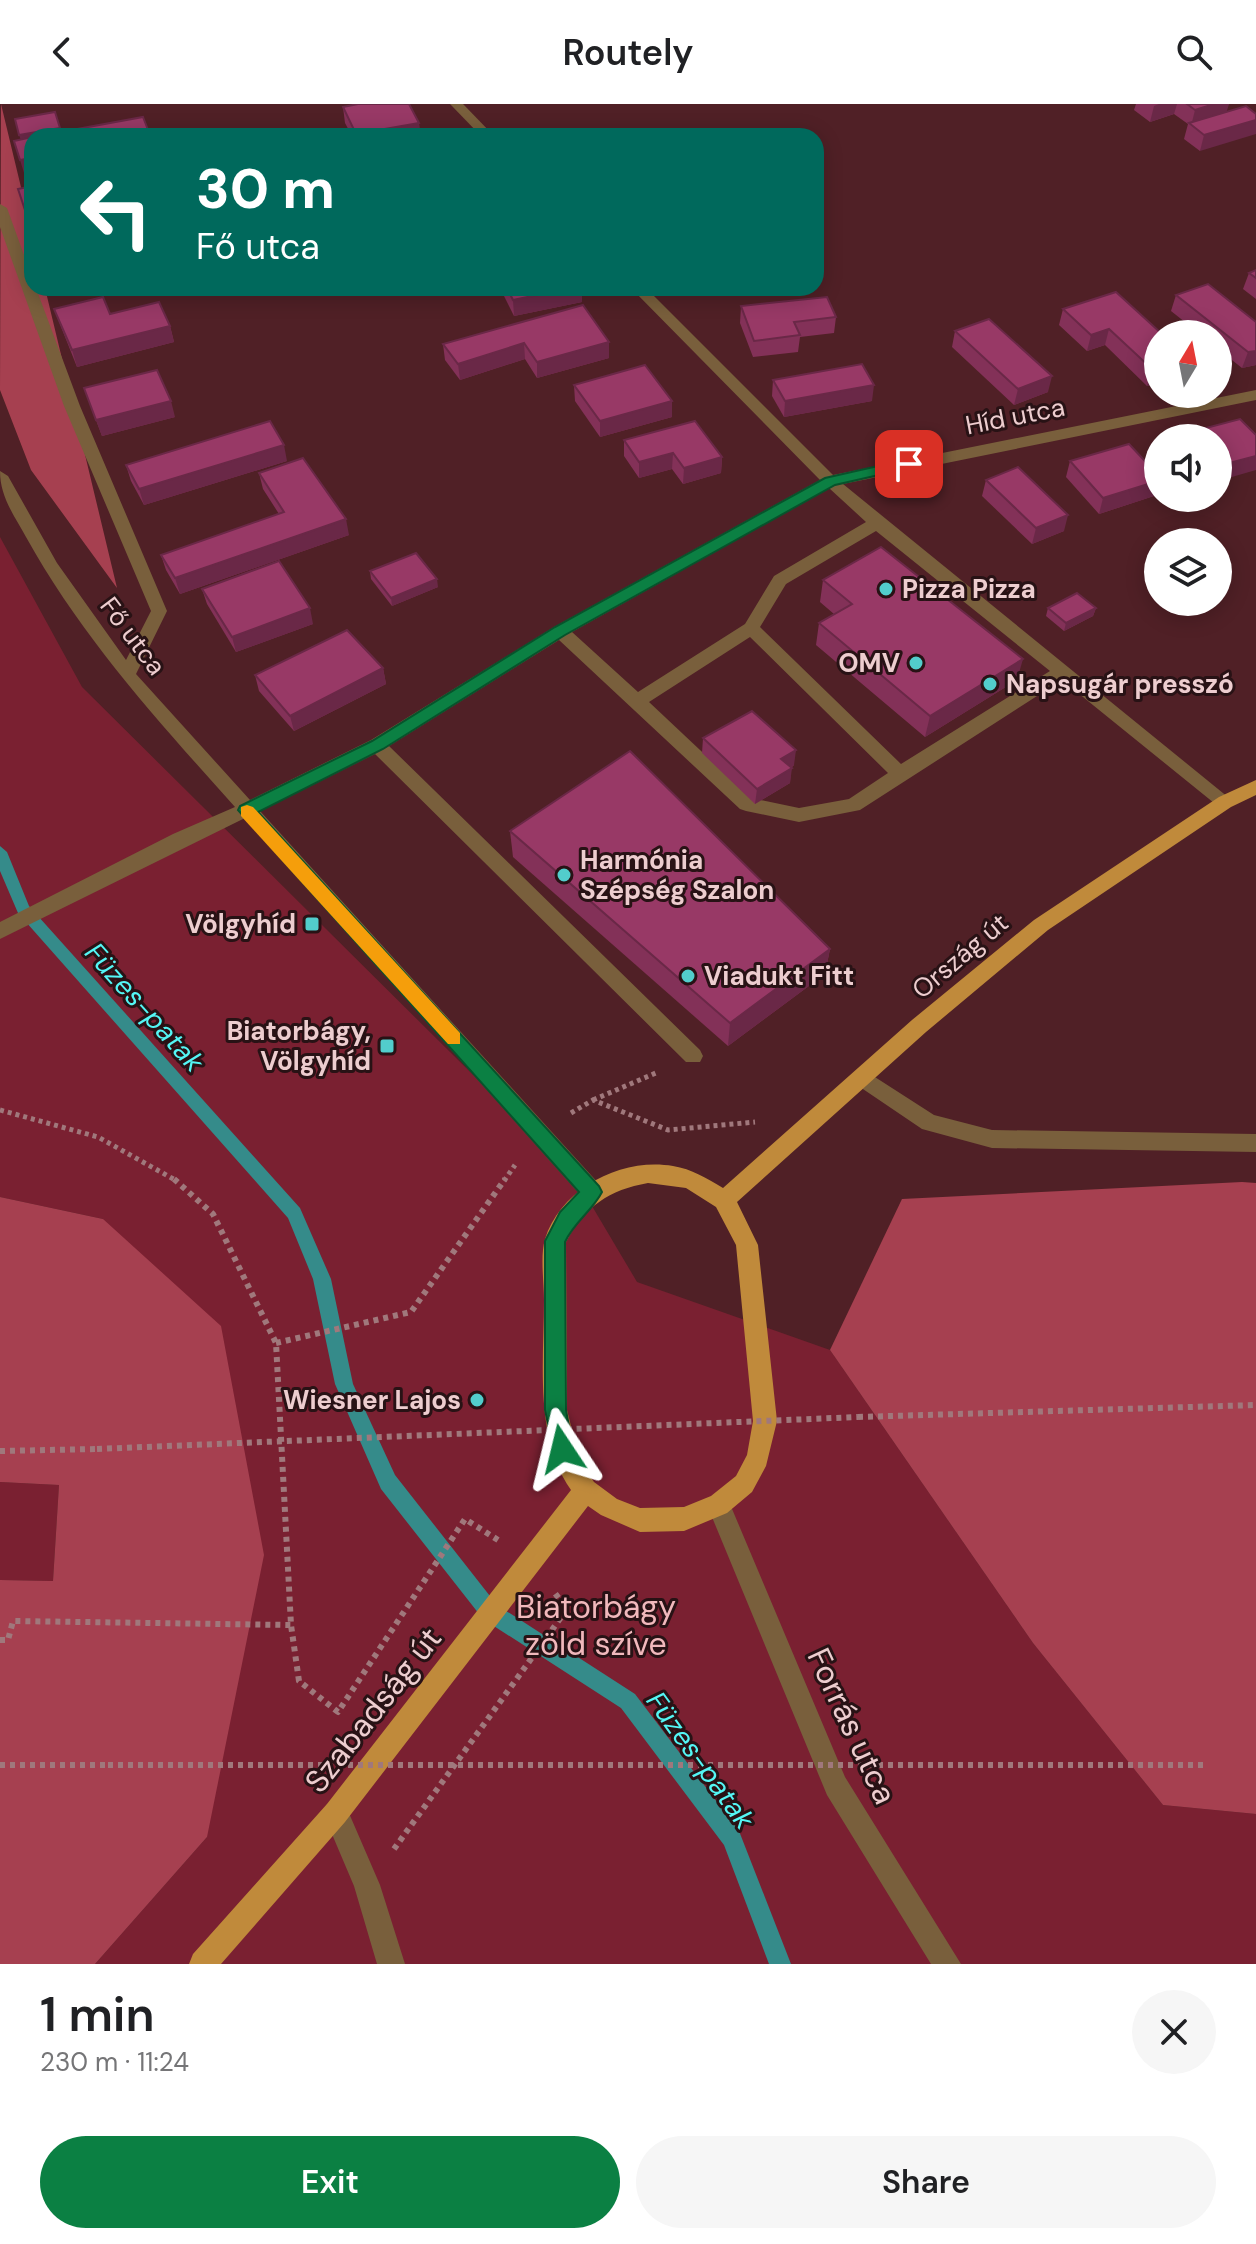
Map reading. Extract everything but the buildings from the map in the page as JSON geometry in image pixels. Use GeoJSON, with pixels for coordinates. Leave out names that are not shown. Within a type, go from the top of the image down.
{"type":"FeatureCollection","features":[{"type":"Feature","properties":{"kind":"main road","name":"Ország út"},"geometry":{"type":"LineString","coordinates":[[724,1200],[864,1079],[919,1026],[1041,925],[1225,802],[1256,787]]}},
{"type":"Feature","properties":{"kind":"main road"},"geometry":{"type":"LineString","coordinates":[[671,1175],[691,1180],[724,1200],[740,1225],[747,1245],[765,1421],[758,1458],[744,1484],[719,1505],[684,1519],[640,1520],[609,1507],[586,1490],[569,1467],[558,1432],[555,1241],[567,1218],[592,1192],[622,1178],[671,1175]]}},
{"type":"Feature","properties":{"kind":"main road","name":"Szabadság út"},"geometry":{"type":"LineString","coordinates":[[203,1964],[336,1813],[586,1490]]}},
{"type":"Feature","properties":{"kind":"street"},"geometry":{"type":"LineString","coordinates":[[456,104],[480,128]]}},
{"type":"Feature","properties":{"kind":"street"},"geometry":{"type":"LineString","coordinates":[[0,208],[24,274]]}},
{"type":"Feature","properties":{"kind":"street"},"geometry":{"type":"LineString","coordinates":[[32,296],[72,406],[159,611],[127,675]]}},
{"type":"Feature","properties":{"kind":"street"},"geometry":{"type":"LineString","coordinates":[[646,296],[830,481],[877,523],[1225,802]]}},
{"type":"Feature","properties":{"kind":"street","name":"Híd utca"},"geometry":{"type":"LineString","coordinates":[[246,810],[377,745],[560,631],[830,481],[1256,395]]}},
{"type":"Feature","properties":{"kind":"street","name":"Fő utca"},"geometry":{"type":"LineString","coordinates":[[0,476],[50,566],[127,675],[592,1192]]}},
{"type":"Feature","properties":{"kind":"street"},"geometry":{"type":"LineString","coordinates":[[637,701],[751,628],[780,580],[877,523]]}},
{"type":"Feature","properties":{"kind":"street"},"geometry":{"type":"LineString","coordinates":[[751,628],[900,774]]}},
{"type":"Feature","properties":{"kind":"street"},"geometry":{"type":"LineString","coordinates":[[560,631],[746,804],[799,815],[854,805],[1062,672]]}},
{"type":"Feature","properties":{"kind":"street"},"geometry":{"type":"LineString","coordinates":[[377,745],[693,1056]]}},
{"type":"Feature","properties":{"kind":"street"},"geometry":{"type":"LineString","coordinates":[[0,931],[81,888],[246,810]]}},
{"type":"Feature","properties":{"kind":"street"},"geometry":{"type":"LineString","coordinates":[[864,1079],[929,1123],[992,1139],[1256,1143]]}},
{"type":"Feature","properties":{"kind":"street","name":"Forrás utca"},"geometry":{"type":"LineString","coordinates":[[719,1505],[836,1786],[947,1964]]}},
{"type":"Feature","properties":{"kind":"street"},"geometry":{"type":"LineString","coordinates":[[336,1813],[367,1885],[391,1964]]}},
{"type":"Feature","properties":{"kind":"path"},"geometry":{"type":"LineString","coordinates":[[593,1100],[693,1056]]}},
{"type":"Feature","properties":{"kind":"path"},"geometry":{"type":"LineString","coordinates":[[0,1110],[98,1137],[175,1179],[213,1214],[276,1343],[291,1625],[299,1681],[338,1712],[465,1519],[531,1561],[567,1609],[367,1885]]}},
{"type":"Feature","properties":{"kind":"path"},"geometry":{"type":"LineString","coordinates":[[276,1343],[411,1312]]}},
{"type":"Feature","properties":{"kind":"path"},"geometry":{"type":"LineString","coordinates":[[0,1451],[1256,1405]]}},
{"type":"Feature","properties":{"kind":"path"},"geometry":{"type":"LineString","coordinates":[[0,1640],[8,1640],[13,1621],[291,1625]]}},
{"type":"Feature","properties":{"kind":"path"},"geometry":{"type":"LineString","coordinates":[[0,1765],[1204,1765]]}},
{"type":"Feature","properties":{"kind":"green space","name":"Biatorbágy zöld szíve"},"geometry":{"type":"Polygon","coordinates":[[[0,537],[82,687],[573,1174],[637,1282],[830,1350],[1033,1643],[1163,1805],[1256,1814],[1256,1964],[95,1964],[207,1837],[103,1219],[0,1197],[0,537]]]}},
{"type":"Feature","properties":{"kind":"green space"},"geometry":{"type":"Polygon","coordinates":[[[0,1482],[59,1485],[53,1581],[0,1580],[0,1482]]]}},
{"type":"Feature","properties":{"kind":"shaded area"},"geometry":{"type":"Polygon","coordinates":[[[1,104],[24,200],[24,296],[47,296],[117,588],[31,470],[0,390],[1,104]]]}},
{"type":"Feature","properties":{"kind":"shaded area"},"geometry":{"type":"Polygon","coordinates":[[[1256,1183],[1256,1814],[1163,1805],[1033,1643],[830,1350],[902,1199],[1256,1183]]]}},
{"type":"Feature","properties":{"kind":"shaded area"},"geometry":{"type":"Polygon","coordinates":[[[0,1197],[103,1219],[221,1326],[264,1555],[207,1837],[95,1964],[0,1964],[0,1580],[53,1581],[59,1485],[0,1482],[0,1197]]]}},
{"type":"Feature","properties":{"kind":"waterway","name":"Füzes-patak"},"geometry":{"type":"LineString","coordinates":[[0,852],[23,909],[294,1213],[322,1279],[344,1384],[388,1482],[490,1612],[628,1701],[732,1838],[780,1964]]}},
{"type":"Feature","properties":{"kind":"slow traffic"},"geometry":{"type":"LineString","coordinates":[[247,811],[454,1039]]}},
{"type":"Feature","properties":{"kind":"place","name":"Pizza Pizza"},"geometry":{"type":"Point","coordinates":[886,589]}},
{"type":"Feature","properties":{"kind":"place","name":"OMV"},"geometry":{"type":"Point","coordinates":[916,663]}},
{"type":"Feature","properties":{"kind":"place","name":"Napsugár presszó"},"geometry":{"type":"Point","coordinates":[990,684]}},
{"type":"Feature","properties":{"kind":"place","name":"Harmónia Szépség Szalon"},"geometry":{"type":"Point","coordinates":[564,875]}},
{"type":"Feature","properties":{"kind":"place","name":"Völgyhíd"},"geometry":{"type":"Point","coordinates":[312,924]}},
{"type":"Feature","properties":{"kind":"place","name":"Viadukt Fitt"},"geometry":{"type":"Point","coordinates":[688,976]}},
{"type":"Feature","properties":{"kind":"place","name":"Biatorbágy, Völgyhíd"},"geometry":{"type":"Point","coordinates":[387,1046]}},
{"type":"Feature","properties":{"kind":"place","name":"Wiesner Lajos"},"geometry":{"type":"Point","coordinates":[477,1400]}},
{"type":"Feature","properties":{"kind":"route"},"geometry":{"type":"LineString","coordinates":[[562,1449],[556,1410],[555,1241],[567,1218],[580,1201],[592,1192],[246,810],[310,781],[377,745],[560,631],[830,481],[909,464]]}}]}
